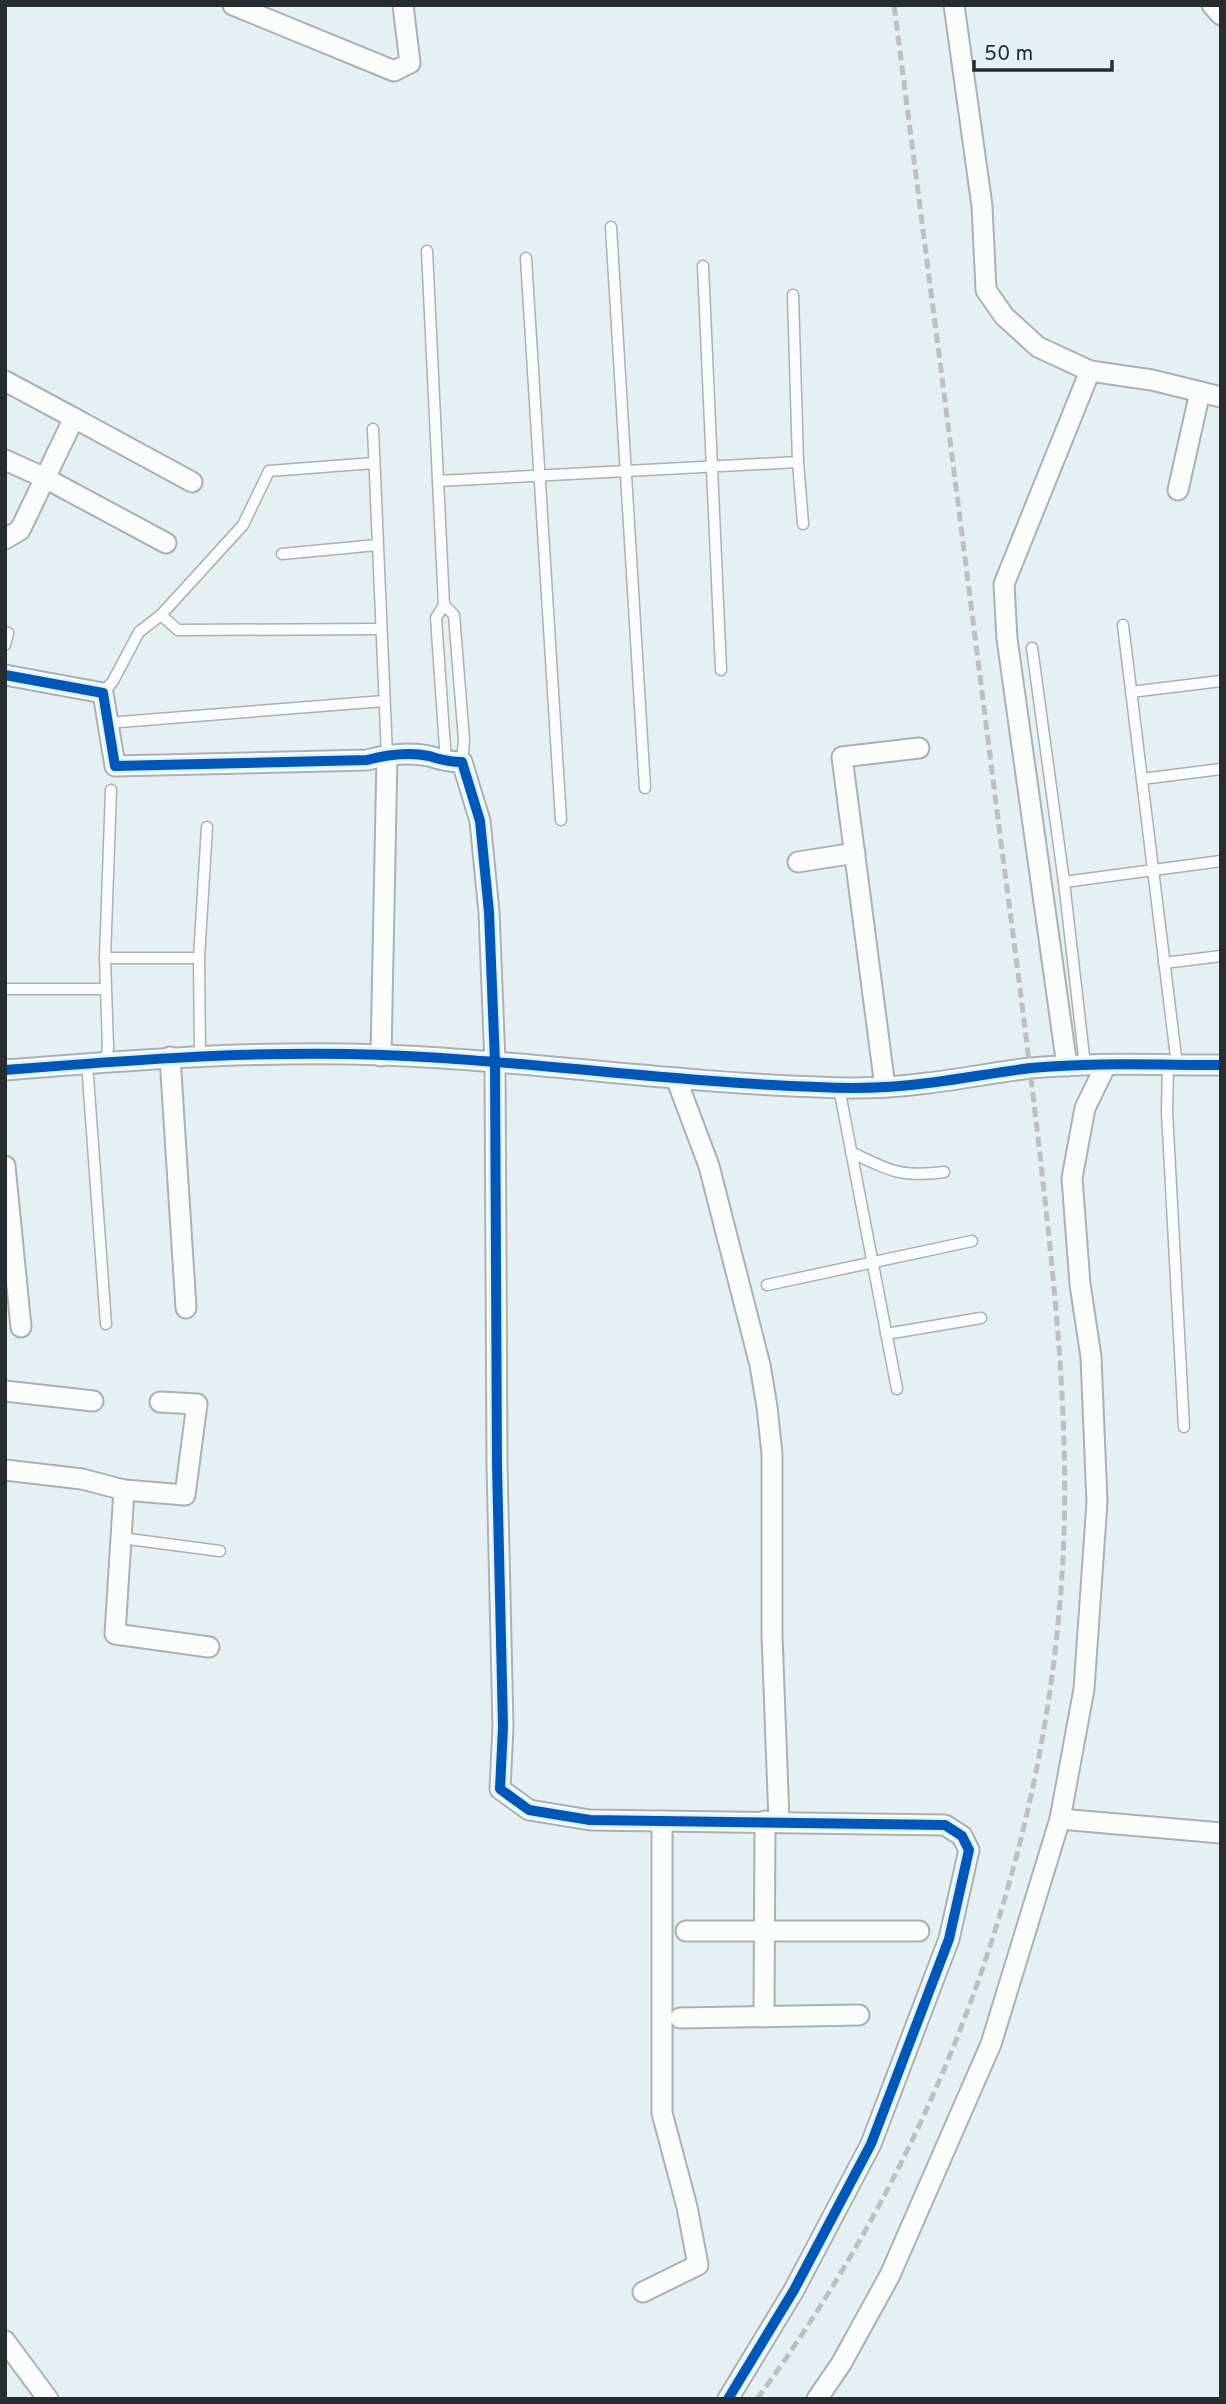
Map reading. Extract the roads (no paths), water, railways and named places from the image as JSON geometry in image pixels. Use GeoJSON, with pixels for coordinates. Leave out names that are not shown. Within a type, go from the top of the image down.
{"type":"FeatureCollection","features":[{"type":"Feature","properties":{"kind":"street"},"geometry":{"type":"LineString","coordinates":[[233,5],[394,71],[410,63],[403,5]]}},
{"type":"Feature","properties":{"kind":"street"},"geometry":{"type":"LineString","coordinates":[[954,5],[982,206],[986,290],[1004,316],[1038,347],[1090,371],[1152,380],[1221,397]]}},
{"type":"Feature","properties":{"kind":"street"},"geometry":{"type":"LineString","coordinates":[[1212,5],[1221,15]]}},
{"type":"Feature","properties":{"kind":"street"},"geometry":{"type":"LineString","coordinates":[[1076,1065],[1007,639],[1004,584],[1090,371]]}},
{"type":"Feature","properties":{"kind":"street"},"geometry":{"type":"LineString","coordinates":[[5,381],[192,482]]}},
{"type":"Feature","properties":{"kind":"street"},"geometry":{"type":"LineString","coordinates":[[1178,490],[1200,392]]}},
{"type":"Feature","properties":{"kind":"street"},"geometry":{"type":"LineString","coordinates":[[5,539],[20,530],[74,418]]}},
{"type":"Feature","properties":{"kind":"street"},"geometry":{"type":"LineString","coordinates":[[5,460],[45,478],[166,543]]}},
{"type":"Feature","properties":{"kind":"street"},"geometry":{"type":"LineString","coordinates":[[5,674],[103,693],[115,766],[367,760],[387,755],[427,756],[454,762],[480,821],[489,912],[495,1062],[497,1451],[503,1727],[500,1789],[529,1810],[590,1820],[946,1825],[962,1836],[969,1850],[949,1939],[871,2144],[794,2290],[728,2399]]}},
{"type":"Feature","properties":{"kind":"street"},"geometry":{"type":"LineString","coordinates":[[885,1087],[842,757],[919,748]]}},
{"type":"Feature","properties":{"kind":"street"},"geometry":{"type":"LineString","coordinates":[[381,1056],[387,755]]}},
{"type":"Feature","properties":{"kind":"street"},"geometry":{"type":"LineString","coordinates":[[799,862],[855,853]]}},
{"type":"Feature","properties":{"kind":"street"},"geometry":{"type":"LineString","coordinates":[[5,1070],[170,1057],[348,1054],[495,1062],[676,1078],[839,1088],[885,1087],[1076,1065],[1221,1065]]}},
{"type":"Feature","properties":{"kind":"street"},"geometry":{"type":"LineString","coordinates":[[170,1057],[186,1308]]}},
{"type":"Feature","properties":{"kind":"street"},"geometry":{"type":"LineString","coordinates":[[817,2399],[841,2364],[890,2275],[990,2044],[1060,1819],[1084,1689],[1097,1502],[1091,1357],[1080,1284],[1072,1178],[1085,1108],[1106,1065]]}},
{"type":"Feature","properties":{"kind":"street"},"geometry":{"type":"LineString","coordinates":[[676,1078],[709,1166],[760,1365],[772,1454],[772,1821],[765,1931],[764,2017]]}},
{"type":"Feature","properties":{"kind":"street"},"geometry":{"type":"LineString","coordinates":[[5,1166],[21,1327]]}},
{"type":"Feature","properties":{"kind":"street"},"geometry":{"type":"LineString","coordinates":[[5,1391],[93,1401]]}},
{"type":"Feature","properties":{"kind":"street"},"geometry":{"type":"LineString","coordinates":[[5,1470],[82,1479],[124,1490],[185,1495],[197,1404],[160,1402]]}},
{"type":"Feature","properties":{"kind":"street"},"geometry":{"type":"LineString","coordinates":[[124,1490],[115,1634],[209,1647]]}},
{"type":"Feature","properties":{"kind":"street"},"geometry":{"type":"LineString","coordinates":[[1060,1819],[1221,1833]]}},
{"type":"Feature","properties":{"kind":"street"},"geometry":{"type":"LineString","coordinates":[[643,2292],[698,2265],[687,2207],[662,2113],[662,1821]]}},
{"type":"Feature","properties":{"kind":"street"},"geometry":{"type":"LineString","coordinates":[[686,1931],[919,1931]]}},
{"type":"Feature","properties":{"kind":"street"},"geometry":{"type":"LineString","coordinates":[[680,2018],[859,2015]]}},
{"type":"Feature","properties":{"kind":"street"},"geometry":{"type":"LineString","coordinates":[[5,2341],[48,2399]]}},
{"type":"Feature","properties":{"kind":"lane"},"geometry":{"type":"LineString","coordinates":[[611,227],[645,788]]}},
{"type":"Feature","properties":{"kind":"lane"},"geometry":{"type":"LineString","coordinates":[[427,251],[444,605],[436,618],[454,762]]}},
{"type":"Feature","properties":{"kind":"lane"},"geometry":{"type":"LineString","coordinates":[[526,258],[561,820]]}},
{"type":"Feature","properties":{"kind":"lane"},"geometry":{"type":"LineString","coordinates":[[703,266],[721,670]]}},
{"type":"Feature","properties":{"kind":"lane"},"geometry":{"type":"LineString","coordinates":[[793,295],[798,462],[803,524]]}},
{"type":"Feature","properties":{"kind":"lane"},"geometry":{"type":"LineString","coordinates":[[373,429],[387,755]]}},
{"type":"Feature","properties":{"kind":"lane"},"geometry":{"type":"LineString","coordinates":[[438,481],[798,462]]}},
{"type":"Feature","properties":{"kind":"lane"},"geometry":{"type":"LineString","coordinates":[[103,693],[113,681],[139,632],[161,615],[243,525],[269,471],[374,463]]}},
{"type":"Feature","properties":{"kind":"lane"},"geometry":{"type":"LineString","coordinates":[[282,554],[377,545]]}},
{"type":"Feature","properties":{"kind":"lane"},"geometry":{"type":"LineString","coordinates":[[444,605],[454,615],[464,740],[454,762]]}},
{"type":"Feature","properties":{"kind":"lane"},"geometry":{"type":"LineString","coordinates":[[161,615],[178,630],[381,629]]}},
{"type":"Feature","properties":{"kind":"lane"},"geometry":{"type":"LineString","coordinates":[[1123,625],[1164,964],[1172,1065],[1167,1112],[1185,1427]]}},
{"type":"Feature","properties":{"kind":"lane"},"geometry":{"type":"LineString","coordinates":[[5,632],[8,633],[5,645]]}},
{"type":"Feature","properties":{"kind":"lane"},"geometry":{"type":"LineString","coordinates":[[1032,648],[1064,882],[1076,1065]]}},
{"type":"Feature","properties":{"kind":"lane"},"geometry":{"type":"LineString","coordinates":[[1131,692],[1221,681]]}},
{"type":"Feature","properties":{"kind":"lane"},"geometry":{"type":"LineString","coordinates":[[107,723],[384,701]]}},
{"type":"Feature","properties":{"kind":"lane"},"geometry":{"type":"LineString","coordinates":[[1142,779],[1221,769]]}},
{"type":"Feature","properties":{"kind":"lane"},"geometry":{"type":"LineString","coordinates":[[106,1324],[97,1062],[106,989],[111,790]]}},
{"type":"Feature","properties":{"kind":"lane"},"geometry":{"type":"LineString","coordinates":[[200,1056],[199,958],[207,827]]}},
{"type":"Feature","properties":{"kind":"lane"},"geometry":{"type":"LineString","coordinates":[[1064,882],[1221,861]]}},
{"type":"Feature","properties":{"kind":"lane"},"geometry":{"type":"LineString","coordinates":[[1164,964],[1221,956]]}},
{"type":"Feature","properties":{"kind":"lane"},"geometry":{"type":"LineString","coordinates":[[105,958],[199,958]]}},
{"type":"Feature","properties":{"kind":"lane"},"geometry":{"type":"LineString","coordinates":[[5,989],[106,989]]}},
{"type":"Feature","properties":{"kind":"lane"},"geometry":{"type":"LineString","coordinates":[[839,1088],[897,1389]]}},
{"type":"Feature","properties":{"kind":"lane"},"geometry":{"type":"LineString","coordinates":[[851,1152],[891,1172],[920,1175],[944,1172]]}},
{"type":"Feature","properties":{"kind":"lane"},"geometry":{"type":"LineString","coordinates":[[766,1285],[972,1241]]}},
{"type":"Feature","properties":{"kind":"lane"},"geometry":{"type":"LineString","coordinates":[[886,1335],[981,1318]]}},
{"type":"Feature","properties":{"kind":"lane"},"geometry":{"type":"LineString","coordinates":[[121,1538],[220,1551]]}},
{"type":"Feature","properties":{"kind":"railway"},"geometry":{"type":"LineString","coordinates":[[757,2399],[821,2305],[878,2207],[928,2106],[971,2001],[1006,1893],[1034,1783],[1053,1672],[1063,1559],[1065,1469],[1061,1379],[1045,1200],[1019,977],[894,5]]}}]}
